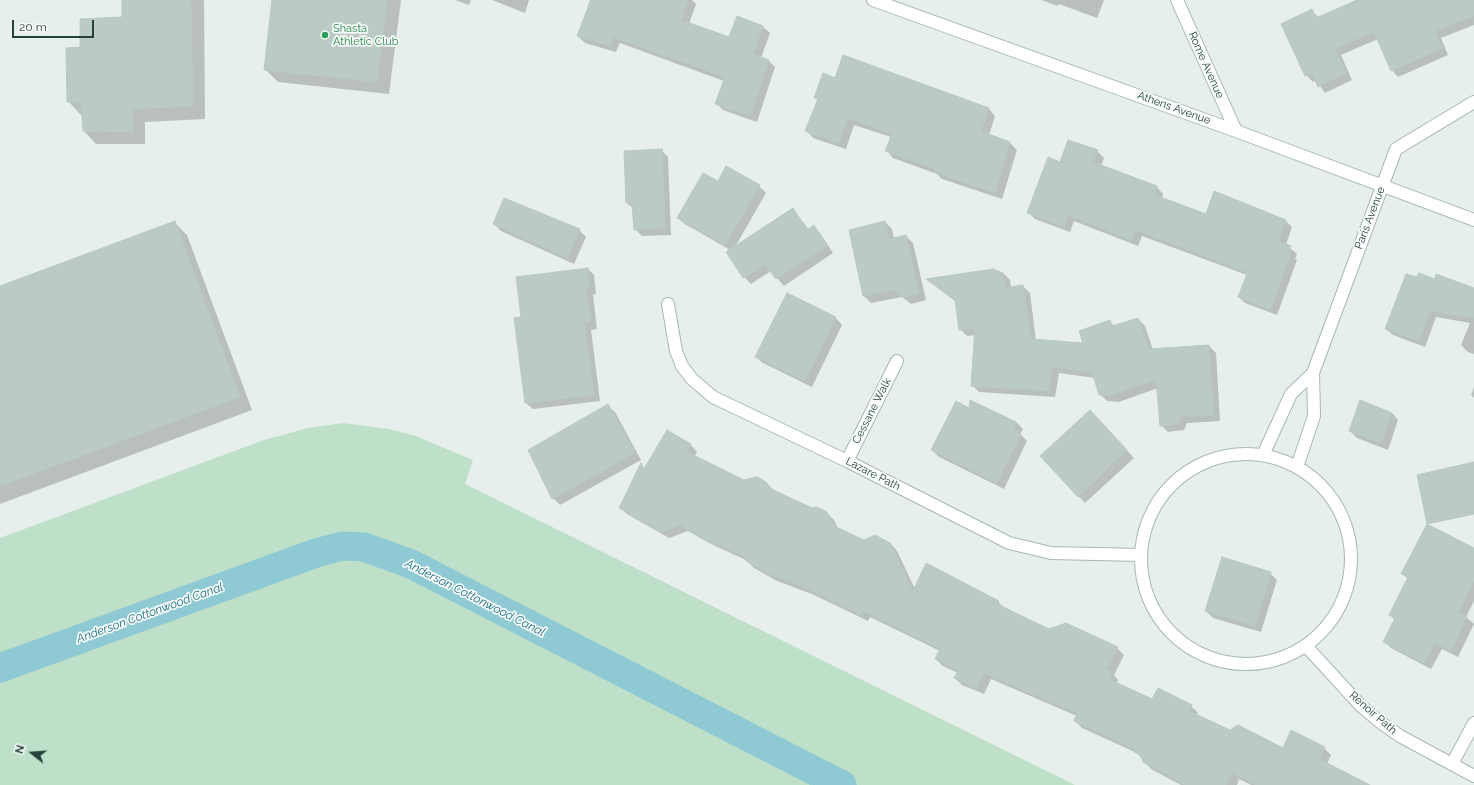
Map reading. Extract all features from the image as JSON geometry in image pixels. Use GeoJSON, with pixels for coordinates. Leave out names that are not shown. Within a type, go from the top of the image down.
{"type":"FeatureCollection","features":[{"type":"Feature","properties":{"kind":"street","name":"Athens Avenue"},"geometry":{"type":"LineString","coordinates":[[873,0],[1236,131],[1474,220]]}},
{"type":"Feature","properties":{"kind":"street","name":"Rome Avenue"},"geometry":{"type":"LineString","coordinates":[[1177,0],[1236,131]]}},
{"type":"Feature","properties":{"kind":"street","name":"Paris Avenue"},"geometry":{"type":"LineString","coordinates":[[1297,467],[1314,416],[1313,373],[1396,149],[1464,106],[1474,102]]}},
{"type":"Feature","properties":{"kind":"street","name":"Lazare Path"},"geometry":{"type":"LineString","coordinates":[[668,304],[676,351],[682,366],[692,379],[713,397],[847,461],[1009,543],[1051,553],[1141,555]]}},
{"type":"Feature","properties":{"kind":"street","name":"Cessane Walk"},"geometry":{"type":"LineString","coordinates":[[847,461],[897,361]]}},
{"type":"Feature","properties":{"kind":"street","name":"Paris Avenue"},"geometry":{"type":"LineString","coordinates":[[1263,455],[1291,394],[1313,373]]}},
{"type":"Feature","properties":{"kind":"street"},"geometry":{"type":"LineString","coordinates":[[1263,455],[1297,467],[1316,481],[1332,498],[1343,519],[1350,542],[1351,566],[1346,589],[1337,611],[1324,630],[1306,646],[1280,659],[1251,665],[1223,662],[1196,652],[1172,635],[1154,612],[1144,584],[1141,555],[1145,532],[1153,510],[1167,490],[1184,474],[1205,463],[1228,456],[1263,455]]}},
{"type":"Feature","properties":{"kind":"street","name":"Renoir Path"},"geometry":{"type":"LineString","coordinates":[[1306,646],[1361,706],[1380,722],[1400,736],[1474,776]]}},
{"type":"Feature","properties":{"kind":"street"},"geometry":{"type":"LineString","coordinates":[[1452,764],[1474,723]]}},
{"type":"Feature","properties":{"kind":"green space"},"geometry":{"type":"Polygon","coordinates":[[[343,423],[389,429],[416,436],[473,460],[465,484],[1075,785],[0,785],[0,538],[264,440],[308,428],[343,423]]]}},
{"type":"Feature","properties":{"kind":"building"},"geometry":{"type":"Polygon","coordinates":[[[122,0],[191,0],[193,106],[132,109],[133,132],[83,131],[81,102],[67,102],[66,48],[80,47],[80,19],[122,17],[122,0]]]}},
{"type":"Feature","properties":{"kind":"building","name":"Shasta Athletic Club"},"geometry":{"type":"Polygon","coordinates":[[[272,0],[387,0],[377,82],[264,70],[272,0]]]}},
{"type":"Feature","properties":{"kind":"building"},"geometry":{"type":"Polygon","coordinates":[[[591,0],[688,0],[681,20],[729,37],[737,16],[763,26],[753,54],[769,60],[750,116],[715,104],[725,77],[613,37],[610,46],[577,36],[591,0]]]}},
{"type":"Feature","properties":{"kind":"building"},"geometry":{"type":"Polygon","coordinates":[[[1357,0],[1474,0],[1474,16],[1435,31],[1442,48],[1391,71],[1374,32],[1335,48],[1346,73],[1318,87],[1312,73],[1305,76],[1281,24],[1312,9],[1316,18],[1357,0]]]}},
{"type":"Feature","properties":{"kind":"building"},"geometry":{"type":"Polygon","coordinates":[[[843,55],[989,108],[981,131],[1010,142],[995,193],[934,172],[935,169],[885,151],[892,134],[848,118],[839,143],[805,131],[818,99],[814,98],[823,73],[835,78],[843,55]]]}},
{"type":"Feature","properties":{"kind":"building"},"geometry":{"type":"Polygon","coordinates":[[[1068,140],[1098,150],[1093,162],[1157,186],[1155,195],[1206,214],[1214,191],[1286,220],[1278,241],[1291,246],[1289,252],[1291,253],[1270,310],[1238,297],[1247,274],[1246,272],[1136,230],[1131,240],[1068,215],[1064,227],[1027,213],[1048,157],[1060,162],[1068,140]]]}},
{"type":"Feature","properties":{"kind":"building"},"geometry":{"type":"Polygon","coordinates":[[[662,149],[665,228],[634,230],[632,203],[626,203],[624,151],[662,149]]]}},
{"type":"Feature","properties":{"kind":"building"},"geometry":{"type":"Polygon","coordinates":[[[726,166],[760,185],[725,245],[677,218],[703,173],[718,181],[726,166]]]}},
{"type":"Feature","properties":{"kind":"building"},"geometry":{"type":"Polygon","coordinates":[[[504,198],[580,229],[567,258],[493,224],[504,198]]]}},
{"type":"Feature","properties":{"kind":"building"},"geometry":{"type":"Polygon","coordinates":[[[793,208],[807,230],[814,225],[827,246],[776,279],[765,264],[743,278],[726,252],[793,208]]]}},
{"type":"Feature","properties":{"kind":"building"},"geometry":{"type":"Polygon","coordinates":[[[175,221],[240,397],[0,486],[0,286],[175,221]]]}},
{"type":"Feature","properties":{"kind":"building"},"geometry":{"type":"Polygon","coordinates":[[[885,221],[889,239],[906,235],[919,294],[903,297],[895,290],[863,296],[849,230],[885,221]]]}},
{"type":"Feature","properties":{"kind":"building"},"geometry":{"type":"Polygon","coordinates":[[[588,268],[590,287],[586,288],[591,322],[585,323],[594,395],[525,403],[514,318],[521,317],[516,277],[588,268]]]}},
{"type":"Feature","properties":{"kind":"building"},"geometry":{"type":"Polygon","coordinates":[[[993,269],[1003,273],[1005,288],[1023,285],[1031,339],[1083,343],[1079,331],[1110,320],[1112,326],[1138,318],[1149,349],[1209,345],[1214,415],[1180,417],[1178,424],[1160,426],[1156,379],[1111,395],[1099,395],[1092,372],[1052,367],[1049,391],[971,386],[975,328],[959,330],[955,300],[926,279],[993,269]]]}},
{"type":"Feature","properties":{"kind":"building"},"geometry":{"type":"Polygon","coordinates":[[[1419,273],[1435,279],[1436,274],[1474,288],[1474,318],[1430,311],[1419,341],[1385,329],[1406,274],[1417,277],[1419,273]]]}},
{"type":"Feature","properties":{"kind":"building"},"geometry":{"type":"Polygon","coordinates":[[[787,293],[836,317],[805,381],[755,357],[787,293]]]}},
{"type":"Feature","properties":{"kind":"building"},"geometry":{"type":"Polygon","coordinates":[[[970,400],[1016,422],[1013,429],[1021,434],[997,483],[931,450],[956,401],[969,408],[970,400]]]}},
{"type":"Feature","properties":{"kind":"building"},"geometry":{"type":"Polygon","coordinates":[[[1360,400],[1392,413],[1381,443],[1349,431],[1360,400]]]}},
{"type":"Feature","properties":{"kind":"building"},"geometry":{"type":"Polygon","coordinates":[[[608,404],[635,453],[552,499],[528,450],[608,404]]]}},
{"type":"Feature","properties":{"kind":"building"},"geometry":{"type":"Polygon","coordinates":[[[1090,410],[1127,450],[1078,497],[1040,456],[1090,410]]]}},
{"type":"Feature","properties":{"kind":"building"},"geometry":{"type":"Polygon","coordinates":[[[667,430],[691,444],[687,452],[744,480],[757,477],[766,482],[769,488],[812,508],[817,507],[827,512],[834,526],[864,540],[875,535],[890,543],[913,591],[926,563],[999,601],[997,604],[1049,629],[1066,623],[1118,647],[1107,669],[1112,672],[1109,679],[1152,699],[1158,688],[1192,705],[1189,711],[1230,730],[1238,725],[1283,748],[1291,730],[1325,747],[1319,759],[1370,785],[1257,785],[1232,773],[1226,785],[1185,785],[1143,762],[1141,755],[1134,752],[1135,749],[1074,721],[1077,713],[984,673],[977,688],[954,678],[958,671],[935,659],[940,649],[863,611],[861,615],[804,587],[769,574],[746,561],[747,558],[703,538],[680,525],[661,532],[619,508],[641,463],[644,469],[667,430]]]}},
{"type":"Feature","properties":{"kind":"building"},"geometry":{"type":"Polygon","coordinates":[[[1474,462],[1474,514],[1427,524],[1417,475],[1474,462]]]}},
{"type":"Feature","properties":{"kind":"building"},"geometry":{"type":"Polygon","coordinates":[[[1427,524],[1474,548],[1474,581],[1458,612],[1467,616],[1451,651],[1435,643],[1424,663],[1383,642],[1395,618],[1389,615],[1408,577],[1401,574],[1427,524]]]}},
{"type":"Feature","properties":{"kind":"building"},"geometry":{"type":"Polygon","coordinates":[[[1222,557],[1271,572],[1255,626],[1205,611],[1222,557]]]}},
{"type":"Feature","properties":{"kind":"waterway","name":"Anderson Cottonwood Canal"},"geometry":{"type":"LineString","coordinates":[[0,668],[316,553],[342,546],[364,547],[411,564],[842,785]]}},
{"type":"Feature","properties":{"kind":"place","name":"Shasta Athletic Club"},"geometry":{"type":"Point","coordinates":[325,35]}}]}
